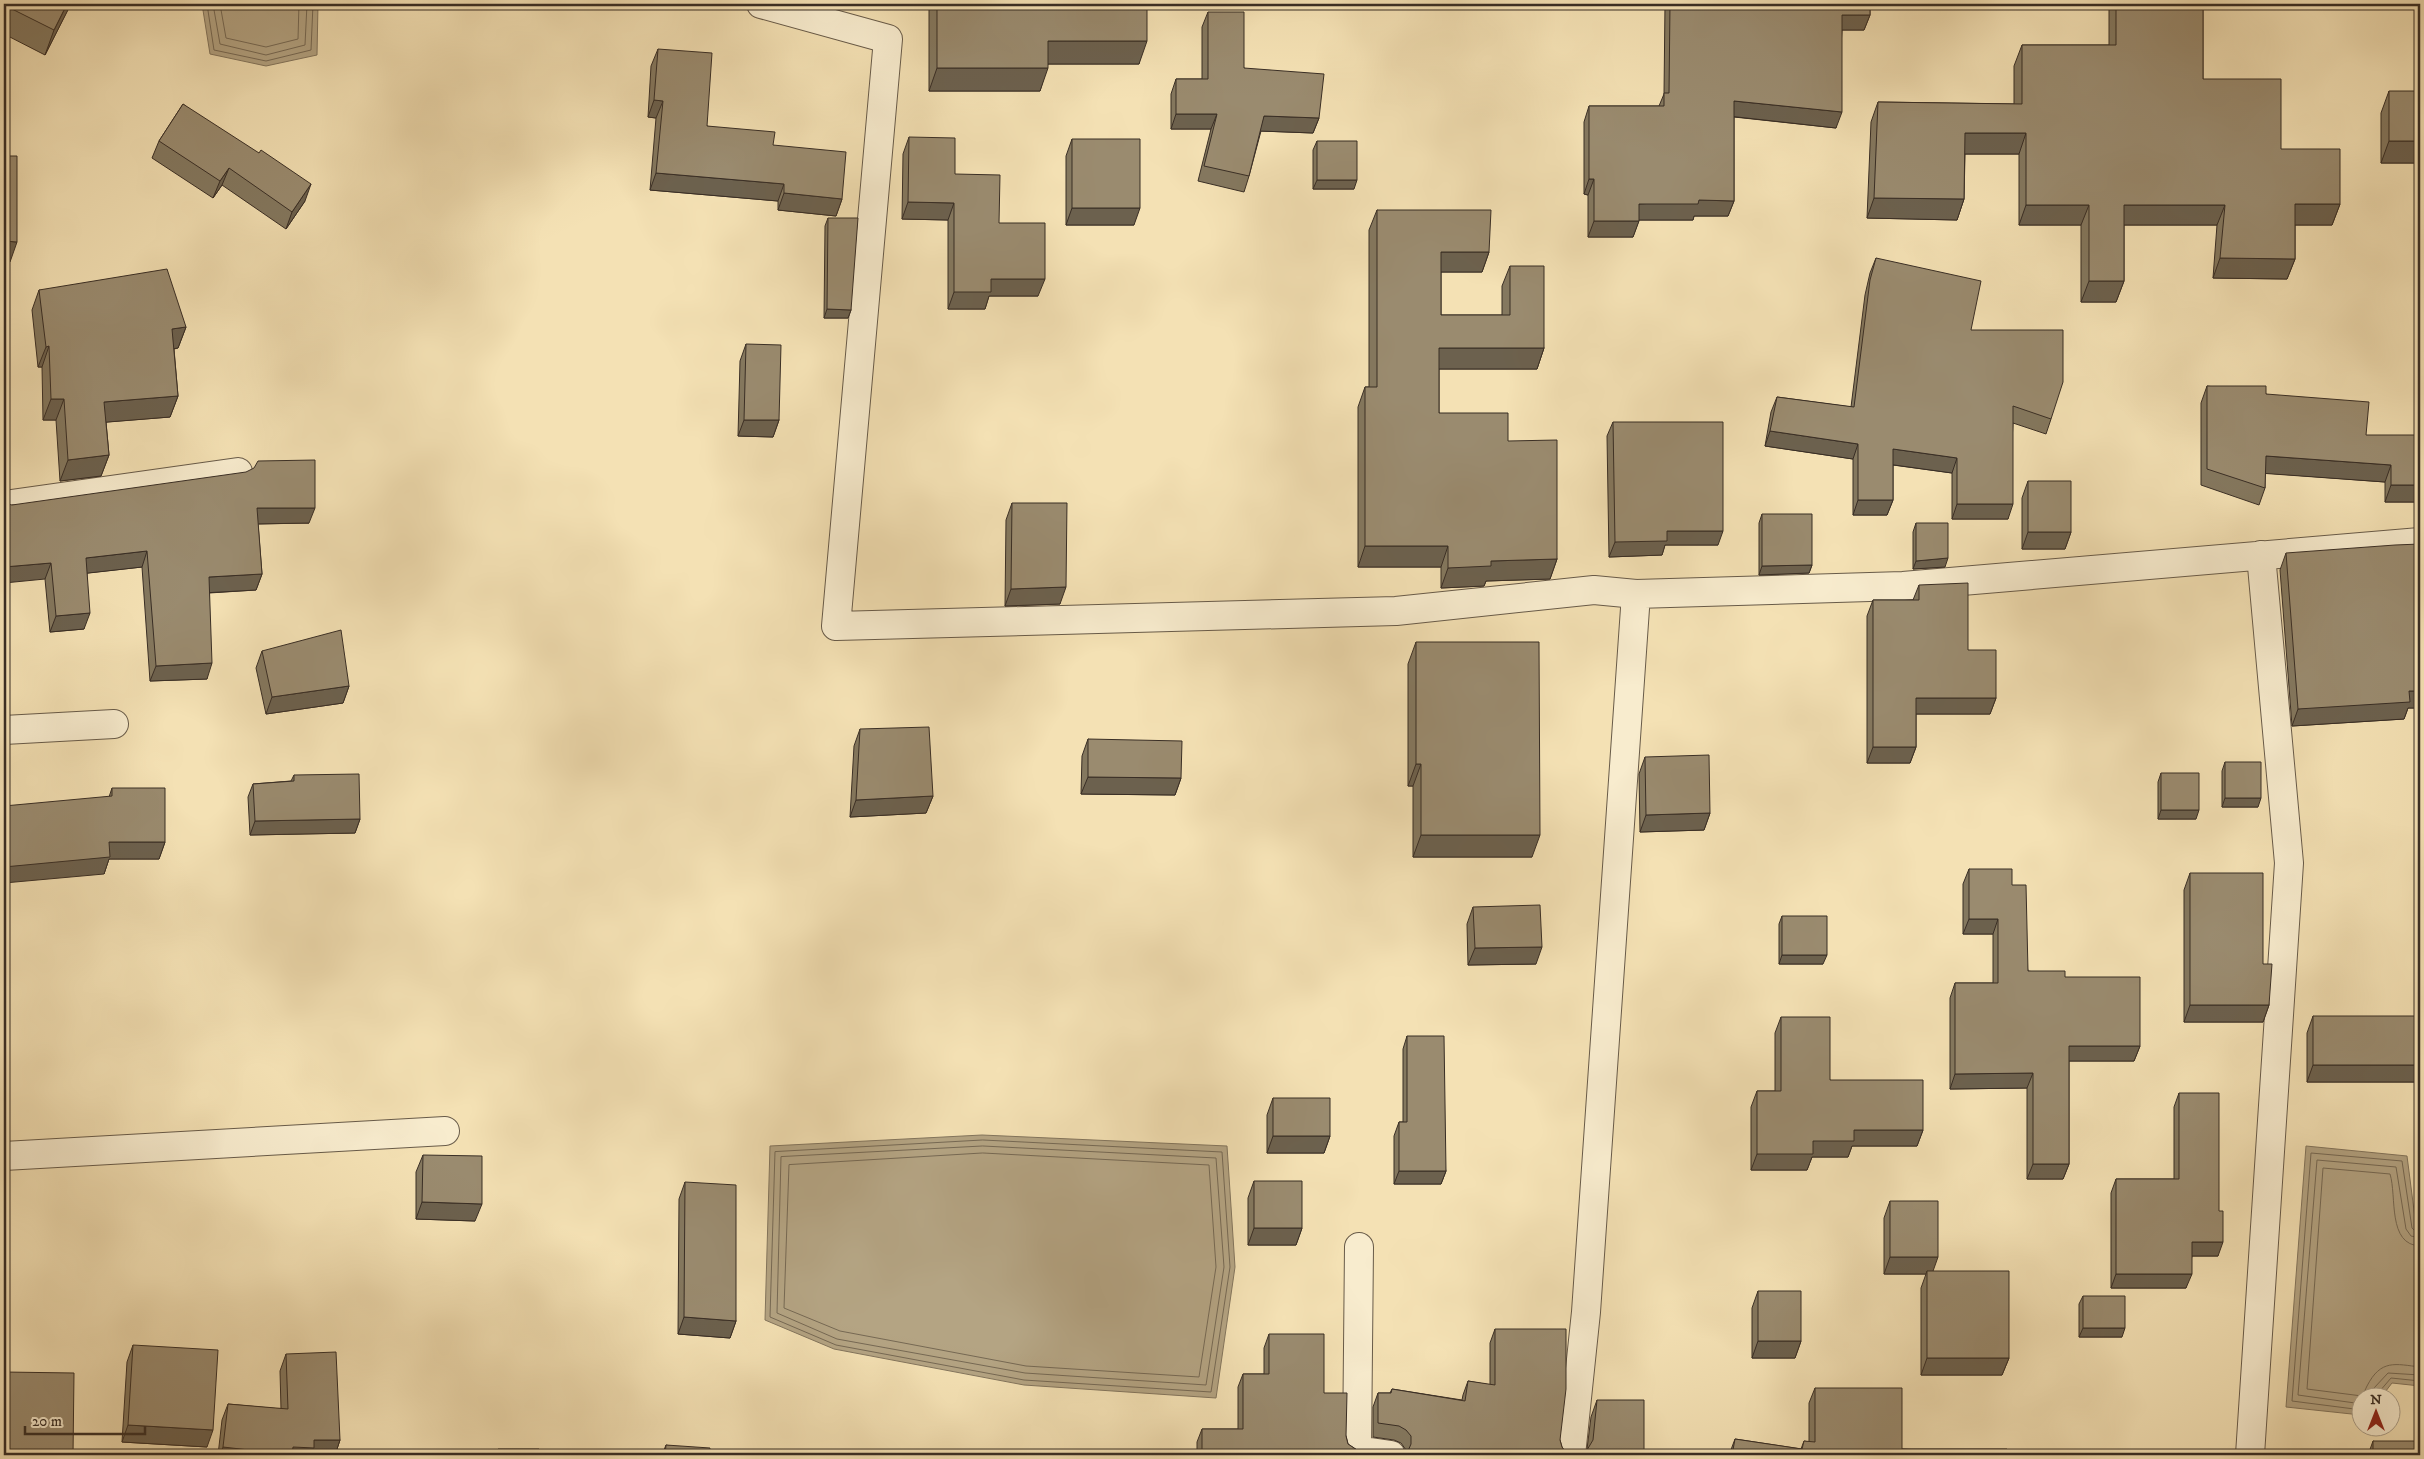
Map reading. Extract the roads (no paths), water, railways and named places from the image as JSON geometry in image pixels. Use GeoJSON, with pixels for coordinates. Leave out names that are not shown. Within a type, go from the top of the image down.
{"type":"FeatureCollection","features":[{"type":"Feature","properties":{"kind":"street"},"geometry":{"type":"LineString","coordinates":[[761,4],[888,39],[836,626],[1396,611],[1594,590],[1636,594],[1903,586],[2420,542]]}},
{"type":"Feature","properties":{"kind":"street"},"geometry":{"type":"LineString","coordinates":[[4,505],[238,472]]}},
{"type":"Feature","properties":{"kind":"street"},"geometry":{"type":"LineString","coordinates":[[2250,1455],[2289,863],[2262,555]]}},
{"type":"Feature","properties":{"kind":"street"},"geometry":{"type":"LineString","coordinates":[[1571,1455],[1586,1312],[1636,594]]}},
{"type":"Feature","properties":{"kind":"street"},"geometry":{"type":"LineString","coordinates":[[4,730],[114,724]]}},
{"type":"Feature","properties":{"kind":"street"},"geometry":{"type":"LineString","coordinates":[[4,1156],[445,1131]]}},
{"type":"Feature","properties":{"kind":"street"},"geometry":{"type":"LineString","coordinates":[[1359,1247],[1357,1450],[1391,1455]]}},
{"type":"Feature","properties":{"kind":"water"},"geometry":{"type":"Polygon","coordinates":[[[202,4],[318,4],[317,55],[266,66],[210,54],[202,4]]]}},
{"type":"Feature","properties":{"kind":"water"},"geometry":{"type":"Polygon","coordinates":[[[982,1135],[1227,1146],[1235,1267],[1216,1398],[1024,1385],[834,1349],[765,1320],[770,1146],[982,1135]]]}},
{"type":"Feature","properties":{"kind":"water"},"geometry":{"type":"Polygon","coordinates":[[[2306,1146],[2407,1156],[2416,1226],[2420,1228],[2420,1386],[2392,1383],[2390,1386],[2352,1386],[2352,1414],[2286,1407],[2306,1146]]]}}]}
